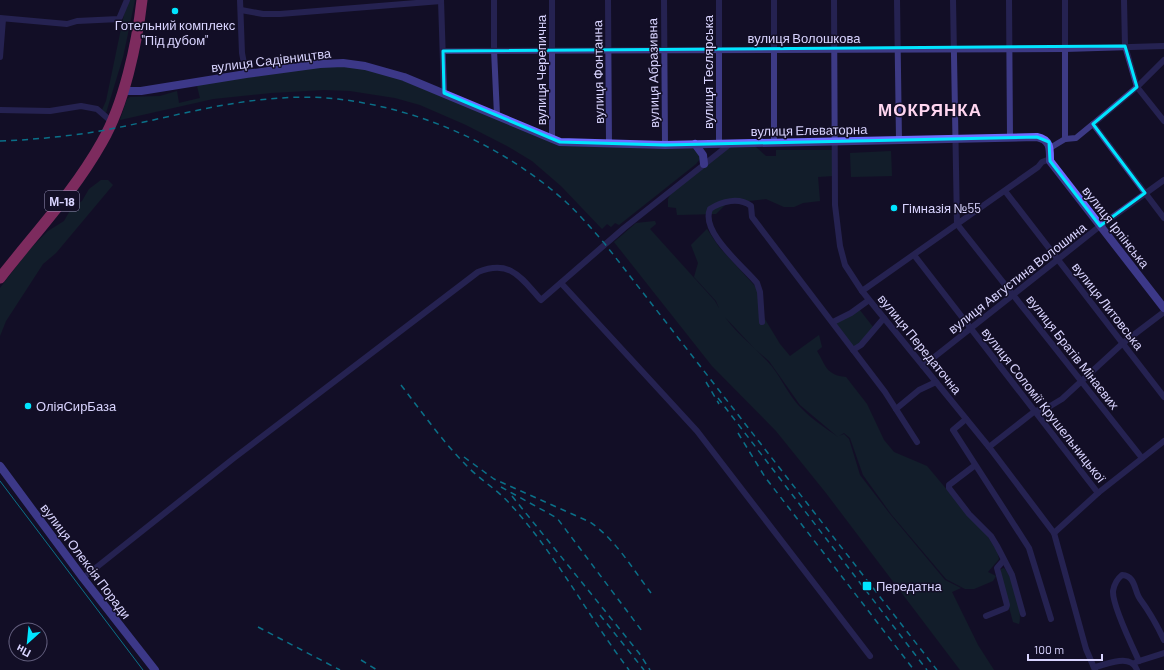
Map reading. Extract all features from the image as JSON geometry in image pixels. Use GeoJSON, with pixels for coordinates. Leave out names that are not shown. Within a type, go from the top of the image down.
{"type":"FeatureCollection","features":[{"type":"Feature","properties":{"kind":"highway","name":"М-18"},"geometry":{"type":"LineString","coordinates":[[0,278],[46,224],[101,145],[112,122],[123,91],[139,25],[142,0]]}},
{"type":"Feature","properties":{"kind":"street"},"geometry":{"type":"LineString","coordinates":[[0,57],[2,18],[67,24],[83,20],[118,19],[127,0]]}},
{"type":"Feature","properties":{"kind":"street"},"geometry":{"type":"LineString","coordinates":[[240,0],[242,53],[246,74]]}},
{"type":"Feature","properties":{"kind":"street"},"geometry":{"type":"LineString","coordinates":[[494,0],[494,50],[497,116]]}},
{"type":"Feature","properties":{"kind":"street","name":"вулиця Черепична"},"geometry":{"type":"LineString","coordinates":[[552,0],[552,139]]}},
{"type":"Feature","properties":{"kind":"street","name":"вулиця Фонтанна"},"geometry":{"type":"LineString","coordinates":[[608,0],[609,144]]}},
{"type":"Feature","properties":{"kind":"street","name":"вулиця Абразивна"},"geometry":{"type":"LineString","coordinates":[[664,0],[665,145]]}},
{"type":"Feature","properties":{"kind":"street","name":"вулиця Теслярська"},"geometry":{"type":"LineString","coordinates":[[719,0],[719,144]]}},
{"type":"Feature","properties":{"kind":"street"},"geometry":{"type":"LineString","coordinates":[[774,0],[774,143]]}},
{"type":"Feature","properties":{"kind":"street","name":"вулиця Передаточна"},"geometry":{"type":"LineString","coordinates":[[834,0],[836,141],[835,205],[840,246],[845,265],[862,291],[989,447],[1054,533],[1086,649],[1095,669]]}},
{"type":"Feature","properties":{"kind":"street"},"geometry":{"type":"LineString","coordinates":[[897,0],[899,140]]}},
{"type":"Feature","properties":{"kind":"street"},"geometry":{"type":"LineString","coordinates":[[953,0],[957,224]]}},
{"type":"Feature","properties":{"kind":"street"},"geometry":{"type":"LineString","coordinates":[[1008,0],[1010,137]]}},
{"type":"Feature","properties":{"kind":"street"},"geometry":{"type":"LineString","coordinates":[[1065,0],[1065,139]]}},
{"type":"Feature","properties":{"kind":"street"},"geometry":{"type":"LineString","coordinates":[[1124,0],[1125,46],[1137,87],[1164,121]]}},
{"type":"Feature","properties":{"kind":"street"},"geometry":{"type":"LineString","coordinates":[[240,10],[263,14],[280,14],[441,1],[444,93]]}},
{"type":"Feature","properties":{"kind":"street","name":"вулиця Волошкова"},"geometry":{"type":"LineString","coordinates":[[443,51],[1065,49],[1164,46]]}},
{"type":"Feature","properties":{"kind":"street"},"geometry":{"type":"LineString","coordinates":[[862,291],[1005,191],[1038,167],[1042,162],[1050,159],[1050,148],[1065,139],[1076,138],[1137,87],[1164,60]]}},
{"type":"Feature","properties":{"kind":"street","name":"вулиця Садівництва"},"geometry":{"type":"LineString","coordinates":[[123,91],[142,91],[246,74],[320,64],[343,63],[384,70],[444,93],[552,139]]}},
{"type":"Feature","properties":{"kind":"street"},"geometry":{"type":"LineString","coordinates":[[0,110],[50,111],[81,106],[97,109],[112,122]]}},
{"type":"Feature","properties":{"kind":"street"},"geometry":{"type":"LineString","coordinates":[[1094,124],[1164,218]]}},
{"type":"Feature","properties":{"kind":"street","name":"вулиця Елеваторна"},"geometry":{"type":"LineString","coordinates":[[552,139],[560,142],[665,145],[1010,137],[1044,138],[1049,142],[1050,148]]}},
{"type":"Feature","properties":{"kind":"street"},"geometry":{"type":"LineString","coordinates":[[695,144],[703,155],[704,164]]}},
{"type":"Feature","properties":{"kind":"street"},"geometry":{"type":"LineString","coordinates":[[83,578],[234,458],[478,272],[487,268],[504,268],[516,272],[541,300],[619,232],[730,144]]}},
{"type":"Feature","properties":{"kind":"street","name":"вулиця Ірпінська"},"geometry":{"type":"LineString","coordinates":[[1050,159],[1164,308]]}},
{"type":"Feature","properties":{"kind":"street","name":"вулиця Августина Волошина"},"geometry":{"type":"LineString","coordinates":[[923,366],[1100,226],[1164,180]]}},
{"type":"Feature","properties":{"kind":"street","name":"вулиця Литовська"},"geometry":{"type":"LineString","coordinates":[[1005,191],[1164,397]]}},
{"type":"Feature","properties":{"kind":"street"},"geometry":{"type":"LineString","coordinates":[[762,322],[760,292],[757,283],[719,242],[708,222],[707,216],[710,210],[729,201],[739,200],[752,206],[752,217],[886,392],[917,442]]}},
{"type":"Feature","properties":{"kind":"street","name":"вулиця Братів Мінаєвих"},"geometry":{"type":"LineString","coordinates":[[957,224],[1082,380],[1142,458]]}},
{"type":"Feature","properties":{"kind":"street","name":"вулиця Соломії Крушельницької"},"geometry":{"type":"LineString","coordinates":[[914,255],[1098,493]]}},
{"type":"Feature","properties":{"kind":"street"},"geometry":{"type":"LineString","coordinates":[[560,283],[697,431],[870,656]]}},
{"type":"Feature","properties":{"kind":"street"},"geometry":{"type":"LineString","coordinates":[[833,322],[851,313],[870,300]]}},
{"type":"Feature","properties":{"kind":"street"},"geometry":{"type":"LineString","coordinates":[[989,447],[1035,411],[1054,404],[1123,343],[1164,312]]}},
{"type":"Feature","properties":{"kind":"street"},"geometry":{"type":"LineString","coordinates":[[853,350],[861,345],[884,318]]}},
{"type":"Feature","properties":{"kind":"street"},"geometry":{"type":"LineString","coordinates":[[896,409],[919,390],[936,382]]}},
{"type":"Feature","properties":{"kind":"street"},"geometry":{"type":"LineString","coordinates":[[966,419],[953,430],[974,466],[1029,548],[1051,619]]}},
{"type":"Feature","properties":{"kind":"street"},"geometry":{"type":"LineString","coordinates":[[1054,533],[1098,493],[1164,441]]}},
{"type":"Feature","properties":{"kind":"street","name":"вулиця Олексія Поради"},"geometry":{"type":"LineString","coordinates":[[0,466],[83,578],[155,670]]}},
{"type":"Feature","properties":{"kind":"street"},"geometry":{"type":"LineString","coordinates":[[974,466],[949,485],[949,488],[969,514],[991,536],[1012,575],[1023,614]]}},
{"type":"Feature","properties":{"kind":"street"},"geometry":{"type":"LineString","coordinates":[[986,616],[1006,608],[1007,605],[997,568],[1004,561]]}},
{"type":"Feature","properties":{"kind":"street"},"geometry":{"type":"LineString","coordinates":[[1136,670],[1135,662],[1115,602],[1113,590],[1117,580],[1122,575],[1126,576],[1133,582],[1139,598],[1152,614],[1164,640]]}},
{"type":"Feature","properties":{"kind":"street"},"geometry":{"type":"LineString","coordinates":[[1095,669],[1126,660],[1135,662],[1164,653]]}},
{"type":"Feature","properties":{"kind":"highlighted area"},"geometry":{"type":"Polygon","coordinates":[[[1125,46],[1137,87],[1093,124],[1145,193],[1100,226],[1050,161],[1049,142],[1037,137],[665,145],[560,142],[444,93],[443,51],[1125,46]]]}},
{"type":"Feature","properties":{"kind":"green space"},"geometry":{"type":"Polygon","coordinates":[[[127,0],[135,0],[123,57],[106,113],[102,110],[106,101],[127,0]]]}},
{"type":"Feature","properties":{"kind":"green space"},"geometry":{"type":"Polygon","coordinates":[[[328,66],[365,68],[387,74],[543,138],[618,147],[656,149],[692,148],[698,152],[700,159],[696,164],[619,225],[615,223],[611,227],[607,224],[602,229],[561,186],[532,161],[466,125],[420,105],[395,98],[350,91],[324,90],[271,93],[213,99],[120,120],[127,99],[130,97],[160,96],[177,91],[179,103],[200,98],[197,86],[202,84],[328,66]]]}},
{"type":"Feature","properties":{"kind":"green space"},"geometry":{"type":"Polygon","coordinates":[[[730,147],[756,147],[766,156],[776,156],[776,150],[833,150],[833,176],[818,177],[820,201],[803,203],[794,207],[784,207],[766,199],[749,201],[731,199],[716,214],[677,215],[676,208],[668,207],[668,199],[671,193],[730,147]]]}},
{"type":"Feature","properties":{"kind":"green space"},"geometry":{"type":"Polygon","coordinates":[[[891,151],[892,176],[851,177],[850,153],[891,151]]]}},
{"type":"Feature","properties":{"kind":"green space"},"geometry":{"type":"Polygon","coordinates":[[[101,180],[108,180],[113,185],[56,253],[43,264],[6,321],[0,336],[0,288],[29,250],[48,231],[64,221],[71,209],[82,201],[89,189],[101,180]]]}},
{"type":"Feature","properties":{"kind":"green space"},"geometry":{"type":"Polygon","coordinates":[[[655,221],[656,224],[650,229],[715,301],[719,308],[716,301],[694,277],[698,263],[691,245],[707,229],[719,247],[755,286],[763,300],[763,316],[780,344],[790,356],[819,335],[822,347],[817,351],[827,369],[834,374],[846,377],[867,404],[884,440],[894,452],[927,466],[974,522],[987,535],[997,551],[999,559],[988,572],[996,576],[993,581],[974,589],[965,589],[946,579],[891,514],[863,475],[850,438],[844,433],[839,436],[844,434],[849,439],[860,475],[890,514],[945,580],[961,588],[952,592],[978,645],[994,670],[960,670],[826,493],[776,431],[712,366],[614,242],[636,223],[655,221]],[[725,317],[732,326],[755,349],[725,317]],[[755,349],[771,366],[799,406],[812,418],[838,437],[800,405],[769,361],[755,349]]]}},
{"type":"Feature","properties":{"kind":"green space"},"geometry":{"type":"Polygon","coordinates":[[[859,309],[873,327],[858,345],[853,347],[837,328],[836,323],[859,309]]]}},
{"type":"Feature","properties":{"kind":"green space"},"geometry":{"type":"Polygon","coordinates":[[[1004,568],[1014,587],[1020,612],[1019,624],[1013,622],[1001,577],[1001,569],[1004,568]]]}},
{"type":"Feature","properties":{"kind":"tram line"},"geometry":{"type":"LineString","coordinates":[[0,481],[143,670]]}},
{"type":"Feature","properties":{"kind":"railway"},"geometry":{"type":"LineString","coordinates":[[0,141],[88,133],[217,106],[249,101],[274,98],[313,97],[338,99],[400,111],[430,121],[487,147],[515,163],[541,181],[565,201],[605,244],[937,670]]}},
{"type":"Feature","properties":{"kind":"railway"},"geometry":{"type":"LineString","coordinates":[[706,382],[719,404]]}},
{"type":"Feature","properties":{"kind":"railway"},"geometry":{"type":"LineString","coordinates":[[401,385],[457,456],[506,500],[528,525],[558,565],[629,670]]}},
{"type":"Feature","properties":{"kind":"railway"},"geometry":{"type":"LineString","coordinates":[[718,398],[927,670]]}},
{"type":"Feature","properties":{"kind":"railway"},"geometry":{"type":"LineString","coordinates":[[738,433],[765,477],[914,670]]}},
{"type":"Feature","properties":{"kind":"railway"},"geometry":{"type":"LineString","coordinates":[[464,457],[494,479],[590,522],[616,546],[651,593]]}},
{"type":"Feature","properties":{"kind":"railway"},"geometry":{"type":"LineString","coordinates":[[501,487],[557,518],[642,631]]}},
{"type":"Feature","properties":{"kind":"railway"},"geometry":{"type":"LineString","coordinates":[[512,496],[639,653],[650,670]]}},
{"type":"Feature","properties":{"kind":"railway"},"geometry":{"type":"LineString","coordinates":[[600,615],[644,670]]}},
{"type":"Feature","properties":{"kind":"railway"},"geometry":{"type":"LineString","coordinates":[[258,627],[340,670]]}},
{"type":"Feature","properties":{"kind":"railway"},"geometry":{"type":"LineString","coordinates":[[361,660],[377,670]]}},
{"type":"Feature","properties":{"kind":"place","name":"Готельний комплекс \"Під дубом\""},"geometry":{"type":"Point","coordinates":[175,11]}},
{"type":"Feature","properties":{"kind":"place","name":"Гімназія №55"},"geometry":{"type":"Point","coordinates":[894,208]}},
{"type":"Feature","properties":{"kind":"place","name":"ОліяСирБаза"},"geometry":{"type":"Point","coordinates":[28,406]}},
{"type":"Feature","properties":{"kind":"place","name":"Передатна"},"geometry":{"type":"Point","coordinates":[867,586]}},
{"type":"Feature","properties":{"kind":"district","name":"МОКРЯНКА"},"geometry":{"type":"Point","coordinates":[930,109]}}]}
